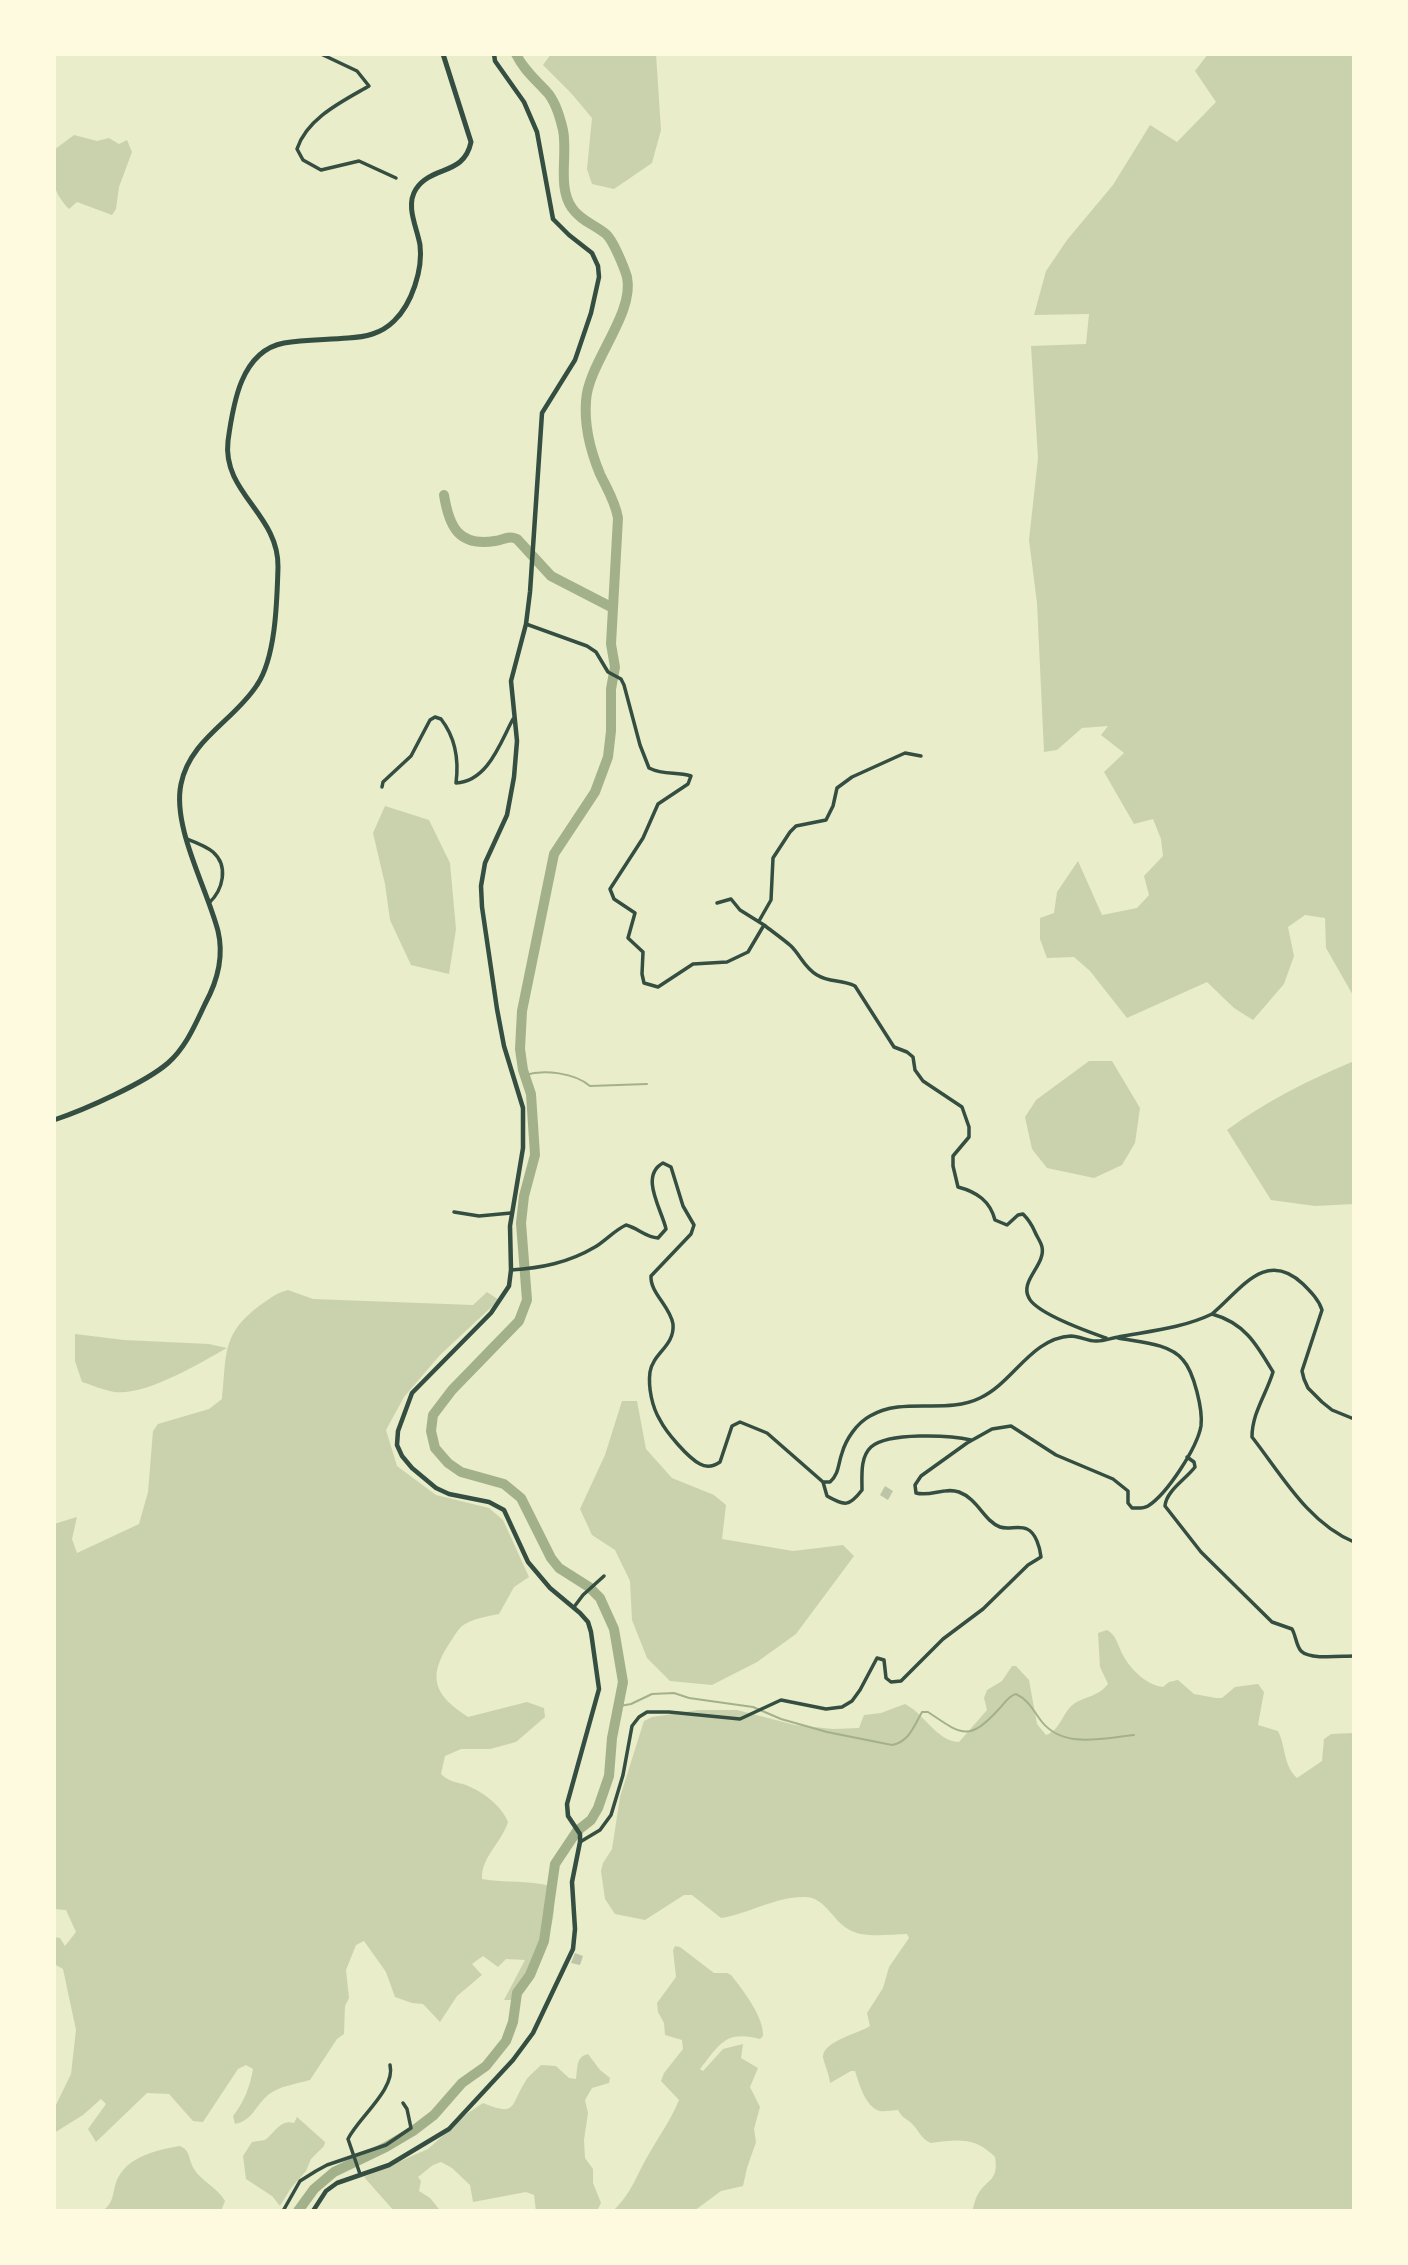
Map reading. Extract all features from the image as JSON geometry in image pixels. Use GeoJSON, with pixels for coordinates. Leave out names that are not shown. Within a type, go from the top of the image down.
{"type":"FeatureCollection","features":[{"type":"Feature","properties":{"kind":"main road"},"geometry":{"type":"LineString","coordinates":[[54,1120],[142,1080],[167,1064],[184,1045],[210,995],[218,970],[220,942],[179,808],[180,786],[184,770],[197,748],[244,702],[259,683],[270,651],[278,564],[276,545],[267,523],[235,481],[228,454],[232,422],[242,382],[249,366],[258,355],[283,343],[365,337],[387,327],[405,307],[420,263],[412,207],[415,192],[424,181],[462,162],[469,154],[471,142],[443,54]]}},
{"type":"Feature","properties":{"kind":"main road"},"geometry":{"type":"LineString","coordinates":[[313,2211],[326,2191],[337,2183],[359,2172],[389,2165],[449,2129],[513,2060],[533,2033],[573,1949],[575,1928],[572,1882],[580,1834],[568,1816],[567,1804],[599,1689],[588,1622],[550,1588],[528,1562],[504,1510],[489,1502],[449,1494],[436,1488],[412,1468],[397,1445],[397,1431],[412,1392],[502,1299],[509,1286],[511,1213],[523,1148],[523,1108],[504,1046],[497,1009],[481,886],[485,863],[503,827],[511,799],[517,741],[511,681],[526,624],[530,592],[542,414],[575,360],[591,313],[599,277],[598,266],[592,253],[553,219],[537,132],[524,102],[495,61],[494,54]]}},
{"type":"Feature","properties":{"kind":"street"},"geometry":{"type":"LineString","coordinates":[[321,54],[357,71],[369,86],[342,101],[314,123],[298,149],[303,160],[321,170],[359,161],[396,178]]}},
{"type":"Feature","properties":{"kind":"street"},"geometry":{"type":"LineString","coordinates":[[526,624],[587,646],[596,652],[608,671],[621,679],[639,745],[649,768],[660,773],[691,776],[691,780],[658,804],[643,838],[610,889],[614,899],[635,913],[628,938],[643,952],[644,983],[658,988],[693,964],[727,962],[748,952],[764,925]]}},
{"type":"Feature","properties":{"kind":"street"},"geometry":{"type":"LineString","coordinates":[[382,787],[383,782],[411,757],[430,720],[435,717],[441,719],[454,743],[458,765],[456,783],[466,782],[489,764],[513,719]]}},
{"type":"Feature","properties":{"kind":"street"},"geometry":{"type":"LineString","coordinates":[[759,921],[771,900],[773,858],[790,832],[796,827],[826,821],[837,788],[852,777],[905,753],[921,756]]}},
{"type":"Feature","properties":{"kind":"street"},"geometry":{"type":"LineString","coordinates":[[187,839],[212,850],[222,862],[223,877],[220,888],[209,903]]}},
{"type":"Feature","properties":{"kind":"street"},"geometry":{"type":"LineString","coordinates":[[717,904],[730,899],[740,910],[794,948],[800,960],[818,976],[827,980],[844,980],[855,986],[894,1047],[913,1057],[915,1070],[923,1081],[962,1107],[969,1127],[969,1136],[953,1156],[958,1187],[979,1195],[992,1208],[995,1220],[1007,1225],[1023,1214],[1030,1221],[1042,1248],[1040,1263],[1027,1288],[1030,1301],[1045,1312],[1108,1339]]}},
{"type":"Feature","properties":{"kind":"street"},"geometry":{"type":"LineString","coordinates":[[511,1270],[569,1261],[626,1225],[650,1237],[658,1238],[664,1234],[664,1217],[651,1183],[657,1166],[667,1164],[675,1178],[683,1206],[694,1225],[691,1234],[651,1276],[651,1283],[666,1305],[673,1322],[671,1339],[653,1362],[649,1385],[658,1418],[673,1438],[700,1464],[711,1467],[720,1462],[732,1426],[740,1422],[767,1433],[823,1482],[827,1496],[842,1504],[848,1504],[862,1490],[863,1461],[872,1447],[888,1439],[952,1436],[971,1440]]}},
{"type":"Feature","properties":{"kind":"street"},"geometry":{"type":"LineString","coordinates":[[454,1212],[479,1216],[511,1213]]}},
{"type":"Feature","properties":{"kind":"street"},"geometry":{"type":"LineString","coordinates":[[823,1482],[830,1482],[837,1476],[847,1439],[868,1417],[901,1406],[968,1403],[1004,1383],[1034,1351],[1046,1345],[1071,1336],[1095,1342],[1185,1324],[1212,1314],[1259,1273],[1278,1269],[1298,1280],[1320,1303],[1322,1310],[1302,1371],[1308,1388],[1322,1402],[1354,1419]]}},
{"type":"Feature","properties":{"kind":"street"},"geometry":{"type":"LineString","coordinates":[[1212,1314],[1225,1318],[1244,1331],[1259,1346],[1273,1372],[1268,1390],[1253,1419],[1252,1437],[1320,1522],[1354,1542]]}},
{"type":"Feature","properties":{"kind":"street"},"geometry":{"type":"LineString","coordinates":[[580,1842],[600,1830],[611,1815],[623,1775],[632,1726],[647,1712],[740,1719],[781,1700],[826,1709],[842,1707],[860,1690],[877,1658],[884,1660],[886,1678],[891,1682],[901,1681],[943,1639],[983,1609],[1028,1565],[1041,1557],[1039,1546],[1030,1530],[1025,1527],[1002,1528],[994,1524],[970,1498],[946,1489],[923,1495],[916,1493],[915,1485],[921,1476],[971,1440],[1000,1426],[1015,1428],[1056,1455],[1113,1479],[1128,1491],[1128,1503],[1132,1508],[1149,1505],[1182,1469],[1198,1436],[1201,1412],[1196,1388],[1183,1359],[1166,1348],[1115,1337]]}},
{"type":"Feature","properties":{"kind":"street"},"geometry":{"type":"LineString","coordinates":[[1188,1457],[1195,1467],[1165,1501],[1201,1552],[1272,1622],[1292,1629],[1303,1653],[1313,1656],[1354,1656]]}},
{"type":"Feature","properties":{"kind":"street"},"geometry":{"type":"LineString","coordinates":[[574,1607],[604,1576]]}},
{"type":"Feature","properties":{"kind":"street"},"geometry":{"type":"LineString","coordinates":[[359,2172],[348,2143],[349,2134],[383,2092],[389,2081],[390,2065]]}},
{"type":"Feature","properties":{"kind":"street"},"geometry":{"type":"LineString","coordinates":[[283,2211],[300,2181],[327,2165],[386,2145],[411,2128],[403,2103]]}},
{"type":"Feature","properties":{"kind":"green space"},"geometry":{"type":"Polygon","coordinates":[[[551,54],[656,54],[661,130],[652,163],[614,189],[592,184],[587,169],[592,118],[543,65],[551,54]]]}},
{"type":"Feature","properties":{"kind":"green space"},"geometry":{"type":"Polygon","coordinates":[[[1208,54],[1354,54],[1354,997],[1326,948],[1325,918],[1305,915],[1288,927],[1294,956],[1284,984],[1253,1020],[1234,1008],[1207,982],[1127,1018],[1090,971],[1074,957],[1047,958],[1040,939],[1040,918],[1054,913],[1057,892],[1078,861],[1102,915],[1137,908],[1149,895],[1144,876],[1163,856],[1161,839],[1153,819],[1134,824],[1104,772],[1124,753],[1101,735],[1108,726],[1082,728],[1057,750],[1044,752],[1037,603],[1029,540],[1038,458],[1031,346],[1086,344],[1089,314],[1034,315],[1046,271],[1067,240],[1113,185],[1150,125],[1177,142],[1216,102],[1195,71],[1208,54]]]}},
{"type":"Feature","properties":{"kind":"green space"},"geometry":{"type":"Polygon","coordinates":[[[74,135],[97,141],[109,138],[119,144],[127,140],[132,152],[112,215],[77,202],[69,209],[58,195],[53,175],[54,150],[74,135]]]}},
{"type":"Feature","properties":{"kind":"green space"},"geometry":{"type":"Polygon","coordinates":[[[385,806],[429,820],[450,863],[456,929],[449,974],[411,965],[390,920],[373,833],[385,806]]]}},
{"type":"Feature","properties":{"kind":"green space"},"geometry":{"type":"Polygon","coordinates":[[[1089,1061],[1112,1061],[1140,1108],[1135,1143],[1122,1165],[1094,1178],[1047,1168],[1032,1149],[1025,1117],[1036,1100],[1089,1061]]]}},
{"type":"Feature","properties":{"kind":"green space"},"geometry":{"type":"Polygon","coordinates":[[[1354,1061],[1354,1204],[1315,1206],[1271,1200],[1227,1130],[1288,1092],[1354,1061]]]}},
{"type":"Feature","properties":{"kind":"green space"},"geometry":{"type":"Polygon","coordinates":[[[288,1290],[313,1299],[473,1305],[487,1292],[499,1300],[440,1355],[404,1397],[386,1430],[397,1466],[436,1495],[489,1508],[503,1520],[529,1577],[514,1587],[499,1614],[474,1620],[459,1629],[442,1656],[436,1677],[448,1702],[468,1717],[527,1702],[544,1708],[545,1717],[516,1742],[490,1749],[461,1749],[445,1756],[441,1774],[479,1791],[505,1816],[508,1822],[488,1857],[482,1879],[551,1886],[554,1904],[550,1931],[533,1969],[511,2000],[504,2000],[525,1960],[506,1959],[498,1967],[483,1956],[472,1964],[482,1975],[457,1996],[440,2022],[423,2004],[395,1997],[386,1972],[364,1941],[356,1945],[346,1970],[349,1998],[345,2006],[344,2034],[337,2039],[310,2080],[272,2092],[250,2116],[235,2124],[233,2116],[246,2094],[253,2069],[246,2065],[238,2069],[203,2122],[193,2121],[169,2094],[147,2093],[96,2142],[88,2129],[106,2104],[101,2099],[83,2115],[54,2133],[54,2109],[71,2074],[76,2030],[63,1969],[54,1964],[54,1937],[60,1938],[65,1946],[76,1932],[66,1910],[54,1909],[54,1524],[77,1517],[72,1539],[77,1553],[139,1524],[148,1492],[153,1431],[158,1424],[209,1409],[222,1399],[228,1347],[238,1327],[259,1306],[288,1290]]]}},
{"type":"Feature","properties":{"kind":"green space"},"geometry":{"type":"Polygon","coordinates":[[[75,1334],[124,1340],[209,1344],[227,1348],[157,1384],[127,1392],[114,1392],[82,1382],[75,1361],[75,1334]]]}},
{"type":"Feature","properties":{"kind":"green space"},"geometry":{"type":"Polygon","coordinates":[[[622,1401],[637,1401],[646,1449],[672,1478],[714,1495],[726,1505],[722,1539],[793,1551],[843,1545],[854,1556],[796,1634],[757,1662],[712,1685],[670,1681],[647,1658],[632,1620],[630,1581],[615,1550],[592,1535],[580,1509],[605,1455],[622,1401]]]}},
{"type":"Feature","properties":{"kind":"green space"},"geometry":{"type":"Polygon","coordinates":[[[1107,1630],[1115,1638],[1131,1667],[1157,1686],[1163,1687],[1178,1680],[1194,1694],[1222,1698],[1235,1687],[1258,1684],[1264,1692],[1258,1725],[1278,1731],[1289,1767],[1297,1778],[1322,1761],[1324,1739],[1331,1734],[1354,1733],[1354,2211],[972,2211],[978,2194],[994,2175],[995,2157],[980,2146],[965,2141],[931,2143],[921,2136],[898,2110],[880,2111],[870,2105],[855,2071],[830,2083],[823,2057],[829,2046],[870,2026],[867,2013],[883,1988],[889,1967],[909,1938],[907,1934],[869,1935],[854,1932],[818,1901],[805,1897],[784,1899],[721,1918],[692,1895],[684,1895],[645,1920],[615,1914],[605,1899],[601,1871],[612,1849],[620,1797],[644,1721],[652,1717],[698,1710],[737,1710],[795,1725],[833,1729],[859,1728],[864,1715],[881,1713],[905,1704],[944,1737],[959,1742],[987,1710],[984,1698],[987,1690],[1002,1681],[1012,1666],[1016,1666],[1029,1680],[1037,1724],[1046,1735],[1055,1729],[1075,1703],[1096,1694],[1108,1684],[1100,1667],[1098,1633],[1107,1630]]]}},
{"type":"Feature","properties":{"kind":"green space"},"geometry":{"type":"Polygon","coordinates":[[[675,1946],[714,1973],[731,1975],[752,2004],[760,2021],[763,2036],[760,2039],[739,2036],[724,2041],[700,2069],[703,2071],[723,2049],[743,2044],[741,2058],[758,2068],[750,2087],[760,2107],[754,2129],[756,2142],[743,2186],[721,2191],[694,2211],[613,2211],[632,2186],[679,2100],[661,2081],[683,2049],[682,2040],[665,2035],[657,2003],[676,1977],[673,1950],[675,1946]]]}},
{"type":"Feature","properties":{"kind":"green space"},"geometry":{"type":"Polygon","coordinates":[[[588,2054],[610,2078],[609,2083],[592,2088],[585,2100],[588,2113],[584,2140],[585,2158],[593,2169],[593,2183],[601,2203],[597,2211],[536,2211],[534,2195],[526,2192],[473,2202],[470,2185],[452,2168],[441,2162],[418,2177],[421,2181],[419,2191],[430,2198],[438,2211],[394,2211],[364,2177],[428,2149],[483,2103],[502,2109],[511,2107],[527,2080],[541,2065],[556,2066],[569,2078],[576,2079],[579,2061],[588,2054]]]}},
{"type":"Feature","properties":{"kind":"green space"},"geometry":{"type":"Polygon","coordinates":[[[297,2117],[325,2142],[280,2206],[272,2196],[246,2179],[243,2156],[252,2142],[265,2140],[281,2125],[294,2123],[297,2117]]]}},
{"type":"Feature","properties":{"kind":"green space"},"geometry":{"type":"Polygon","coordinates":[[[180,2146],[188,2153],[197,2173],[225,2201],[221,2211],[103,2211],[112,2200],[119,2176],[132,2162],[150,2153],[180,2146]]]}},
{"type":"Feature","properties":{"kind":"building"},"geometry":{"type":"Polygon","coordinates":[[[885,1486],[893,1491],[888,1500],[880,1495],[885,1486]]]}},
{"type":"Feature","properties":{"kind":"building"},"geometry":{"type":"Polygon","coordinates":[[[575,1953],[583,1956],[580,1965],[571,1963],[575,1953]]]}},
{"type":"Feature","properties":{"kind":"waterway"},"geometry":{"type":"LineString","coordinates":[[298,2211],[314,2189],[334,2172],[386,2147],[434,2115],[462,2083],[486,2066],[506,2041],[513,2022],[517,1993],[530,1975],[544,1941],[555,1864],[577,1831],[591,1820],[609,1776],[612,1738],[623,1682],[614,1629],[600,1598],[589,1587],[559,1568],[551,1558],[521,1498],[504,1484],[461,1472],[448,1463],[435,1448],[431,1431],[433,1415],[452,1390],[519,1321],[527,1300],[521,1223],[524,1196],[535,1155],[531,1094],[520,1049],[522,1011],[554,854],[595,792],[608,757],[611,689],[615,667],[611,644],[618,518],[588,438],[586,401],[594,371],[624,307],[628,291],[627,277],[609,237],[579,216],[568,200],[564,180],[564,139],[559,114],[549,95],[516,54]]}},
{"type":"Feature","properties":{"kind":"waterway"},"geometry":{"type":"LineString","coordinates":[[444,495],[453,525],[464,537],[482,542],[517,539],[551,576],[613,608]]}},
{"type":"Feature","properties":{"kind":"waterway"},"geometry":{"type":"LineString","coordinates":[[525,1075],[559,1073],[590,1086],[647,1084]]}},
{"type":"Feature","properties":{"kind":"waterway"},"geometry":{"type":"LineString","coordinates":[[620,1706],[652,1694],[674,1693],[689,1698],[753,1707],[781,1719],[827,1732],[892,1745],[907,1737],[922,1712],[928,1712],[957,1730],[972,1731],[1016,1694],[1028,1703],[1042,1722],[1061,1736],[1085,1740],[1134,1735]]}}]}
